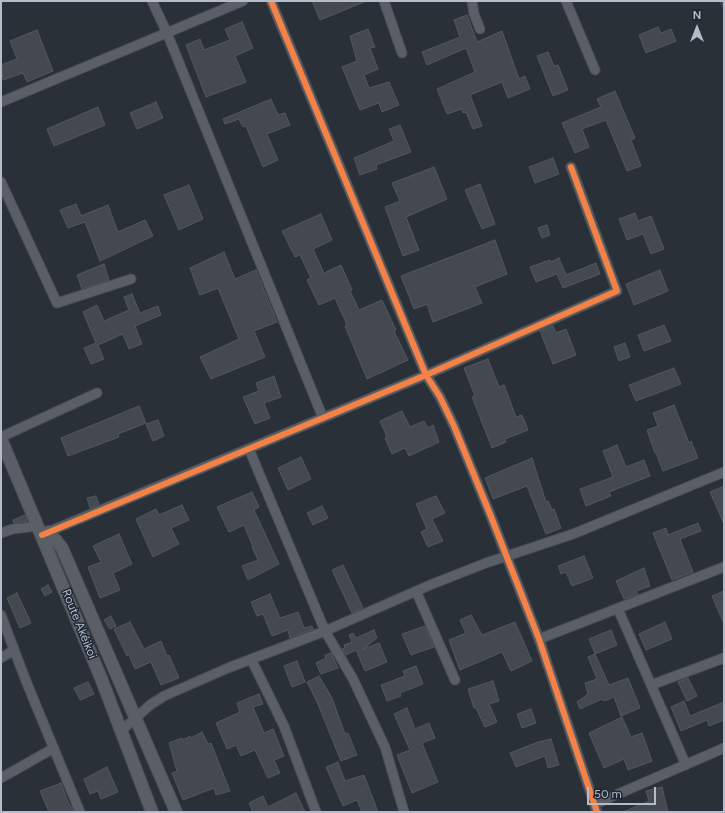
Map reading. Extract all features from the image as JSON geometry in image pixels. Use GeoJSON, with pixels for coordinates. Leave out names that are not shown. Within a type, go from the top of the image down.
{"type":"FeatureCollection","features":[{"type":"Feature","properties":{"kind":"street"},"geometry":{"type":"LineString","coordinates":[[152,1],[167,33],[323,418]]}},
{"type":"Feature","properties":{"kind":"street"},"geometry":{"type":"LineString","coordinates":[[1,102],[243,1]]}},
{"type":"Feature","properties":{"kind":"street"},"geometry":{"type":"LineString","coordinates":[[271,1],[426,375],[440,397],[454,426],[539,639],[596,808],[724,748]]}},
{"type":"Feature","properties":{"kind":"street"},"geometry":{"type":"LineString","coordinates":[[384,1],[402,53]]}},
{"type":"Feature","properties":{"kind":"street"},"geometry":{"type":"LineString","coordinates":[[472,1],[474,14],[480,29]]}},
{"type":"Feature","properties":{"kind":"street"},"geometry":{"type":"LineString","coordinates":[[566,1],[595,70]]}},
{"type":"Feature","properties":{"kind":"street"},"geometry":{"type":"LineString","coordinates":[[1,533],[13,529],[43,531],[249,449],[426,375],[617,291],[571,167]]}},
{"type":"Feature","properties":{"kind":"street"},"geometry":{"type":"LineString","coordinates":[[1,182],[57,303],[131,279]]}},
{"type":"Feature","properties":{"kind":"street"},"geometry":{"type":"LineString","coordinates":[[1,438],[97,393]]}},
{"type":"Feature","properties":{"kind":"street","name":"Route Akéikoi"},"geometry":{"type":"LineString","coordinates":[[1,438],[43,531],[152,812]]}},
{"type":"Feature","properties":{"kind":"street"},"geometry":{"type":"LineString","coordinates":[[249,449],[325,631],[353,679],[385,747],[404,812]]}},
{"type":"Feature","properties":{"kind":"street"},"geometry":{"type":"LineString","coordinates":[[121,731],[150,705],[164,696],[251,659],[325,631],[416,591],[505,556],[573,534],[724,472]]}},
{"type":"Feature","properties":{"kind":"street","name":"Route Akéikoi"},"geometry":{"type":"LineString","coordinates":[[43,531],[62,548],[176,812]]}},
{"type":"Feature","properties":{"kind":"street"},"geometry":{"type":"LineString","coordinates":[[539,639],[724,567]]}},
{"type":"Feature","properties":{"kind":"street"},"geometry":{"type":"LineString","coordinates":[[416,591],[455,680]]}},
{"type":"Feature","properties":{"kind":"street"},"geometry":{"type":"LineString","coordinates":[[618,609],[686,765]]}},
{"type":"Feature","properties":{"kind":"street"},"geometry":{"type":"LineString","coordinates":[[1,614],[14,650],[80,812]]}},
{"type":"Feature","properties":{"kind":"street"},"geometry":{"type":"LineString","coordinates":[[1,658],[14,650]]}},
{"type":"Feature","properties":{"kind":"street"},"geometry":{"type":"LineString","coordinates":[[651,685],[724,658]]}},
{"type":"Feature","properties":{"kind":"street"},"geometry":{"type":"LineString","coordinates":[[251,659],[284,726],[316,812]]}},
{"type":"Feature","properties":{"kind":"street"},"geometry":{"type":"LineString","coordinates":[[1,778],[54,748]]}},
{"type":"Feature","properties":{"kind":"building"},"geometry":{"type":"Polygon","coordinates":[[[312,1],[364,1],[364,2],[320,20],[312,1]]]}},
{"type":"Feature","properties":{"kind":"building"},"geometry":{"type":"Polygon","coordinates":[[[467,15],[477,42],[502,31],[519,79],[525,76],[530,89],[508,98],[502,82],[470,95],[482,126],[473,129],[466,112],[463,113],[462,109],[447,114],[437,89],[475,72],[466,48],[427,65],[422,52],[460,37],[454,20],[467,15]]]}},
{"type":"Feature","properties":{"kind":"building"},"geometry":{"type":"Polygon","coordinates":[[[242,22],[253,48],[235,56],[246,82],[206,97],[186,45],[200,39],[204,50],[230,40],[225,29],[242,22]]]}},
{"type":"Feature","properties":{"kind":"building"},"geometry":{"type":"Polygon","coordinates":[[[658,27],[661,33],[671,29],[676,41],[646,53],[639,35],[658,27]]]}},
{"type":"Feature","properties":{"kind":"building"},"geometry":{"type":"Polygon","coordinates":[[[368,29],[375,47],[370,48],[378,69],[364,75],[369,88],[389,82],[399,105],[382,112],[379,103],[360,110],[342,67],[357,61],[350,36],[368,29]]]}},
{"type":"Feature","properties":{"kind":"building"},"geometry":{"type":"Polygon","coordinates":[[[37,30],[53,71],[27,82],[23,73],[3,80],[1,65],[17,59],[10,41],[37,30]]]}},
{"type":"Feature","properties":{"kind":"building"},"geometry":{"type":"Polygon","coordinates":[[[548,52],[554,66],[558,65],[568,90],[553,96],[537,56],[548,52]]]}},
{"type":"Feature","properties":{"kind":"building"},"geometry":{"type":"Polygon","coordinates":[[[615,91],[635,138],[631,140],[641,166],[627,171],[606,120],[582,129],[589,147],[575,153],[562,123],[601,107],[597,99],[615,91]]]}},
{"type":"Feature","properties":{"kind":"building"},"geometry":{"type":"Polygon","coordinates":[[[271,99],[278,115],[285,113],[290,125],[267,134],[278,160],[263,167],[246,126],[243,127],[239,119],[225,124],[223,119],[271,99]]]}},
{"type":"Feature","properties":{"kind":"building"},"geometry":{"type":"Polygon","coordinates":[[[156,102],[163,118],[137,129],[130,113],[156,102]]]}},
{"type":"Feature","properties":{"kind":"building"},"geometry":{"type":"Polygon","coordinates":[[[98,107],[105,125],[54,146],[47,129],[98,107]]]}},
{"type":"Feature","properties":{"kind":"building"},"geometry":{"type":"Polygon","coordinates":[[[400,125],[411,152],[376,165],[377,169],[360,175],[354,158],[394,141],[389,129],[400,125]]]}},
{"type":"Feature","properties":{"kind":"building"},"geometry":{"type":"Polygon","coordinates":[[[553,158],[559,174],[535,183],[529,167],[553,158]]]}},
{"type":"Feature","properties":{"kind":"building"},"geometry":{"type":"Polygon","coordinates":[[[434,167],[447,199],[406,217],[419,250],[403,256],[385,207],[400,201],[392,183],[434,167]]]}},
{"type":"Feature","properties":{"kind":"building"},"geometry":{"type":"Polygon","coordinates":[[[480,184],[495,224],[482,229],[465,190],[480,184]]]}},
{"type":"Feature","properties":{"kind":"building"},"geometry":{"type":"Polygon","coordinates":[[[189,185],[203,219],[179,230],[164,195],[189,185]]]}},
{"type":"Feature","properties":{"kind":"building"},"geometry":{"type":"Polygon","coordinates":[[[76,204],[81,216],[108,205],[118,232],[145,220],[153,236],[100,261],[85,222],[68,228],[60,210],[76,204]]]}},
{"type":"Feature","properties":{"kind":"building"},"geometry":{"type":"Polygon","coordinates":[[[635,213],[638,221],[651,216],[664,249],[651,254],[643,234],[627,240],[619,219],[635,213]]]}},
{"type":"Feature","properties":{"kind":"building"},"geometry":{"type":"Polygon","coordinates":[[[321,214],[332,240],[313,249],[324,273],[341,265],[352,290],[350,291],[359,310],[382,300],[396,330],[394,331],[408,360],[367,379],[345,326],[347,325],[335,298],[319,305],[307,280],[311,278],[300,255],[295,257],[282,231],[321,214]]]}},
{"type":"Feature","properties":{"kind":"building"},"geometry":{"type":"Polygon","coordinates":[[[547,225],[550,235],[542,238],[538,228],[547,225]]]}},
{"type":"Feature","properties":{"kind":"building"},"geometry":{"type":"Polygon","coordinates":[[[495,240],[507,274],[475,287],[482,303],[433,322],[427,304],[414,309],[401,276],[495,240]]]}},
{"type":"Feature","properties":{"kind":"building"},"geometry":{"type":"Polygon","coordinates":[[[224,252],[235,279],[256,270],[277,322],[254,331],[265,357],[211,379],[200,357],[239,339],[218,288],[200,295],[190,268],[224,252]]]}},
{"type":"Feature","properties":{"kind":"building"},"geometry":{"type":"Polygon","coordinates":[[[559,258],[566,275],[596,263],[600,274],[563,288],[557,274],[536,282],[530,267],[550,260],[551,262],[559,258]]]}},
{"type":"Feature","properties":{"kind":"building"},"geometry":{"type":"Polygon","coordinates":[[[104,264],[109,280],[82,289],[77,275],[104,264]]]}},
{"type":"Feature","properties":{"kind":"building"},"geometry":{"type":"Polygon","coordinates":[[[660,270],[668,291],[634,305],[626,284],[660,270]]]}},
{"type":"Feature","properties":{"kind":"building"},"geometry":{"type":"Polygon","coordinates":[[[132,294],[140,313],[158,306],[161,315],[135,326],[142,344],[129,349],[123,334],[98,345],[104,359],[91,364],[84,348],[96,343],[83,312],[97,305],[104,321],[129,310],[124,297],[132,294]]]}},
{"type":"Feature","properties":{"kind":"building"},"geometry":{"type":"Polygon","coordinates":[[[664,325],[671,341],[644,351],[638,335],[664,325]]]}},
{"type":"Feature","properties":{"kind":"building"},"geometry":{"type":"Polygon","coordinates":[[[553,326],[556,333],[566,329],[576,355],[553,364],[540,331],[553,326]]]}},
{"type":"Feature","properties":{"kind":"building"},"geometry":{"type":"Polygon","coordinates":[[[625,343],[630,357],[619,361],[614,347],[625,343]]]}},
{"type":"Feature","properties":{"kind":"building"},"geometry":{"type":"Polygon","coordinates":[[[488,359],[499,387],[504,385],[516,417],[522,415],[528,430],[505,439],[506,442],[492,448],[472,397],[475,396],[464,368],[488,359]]]}},
{"type":"Feature","properties":{"kind":"building"},"geometry":{"type":"Polygon","coordinates":[[[674,368],[681,384],[636,401],[629,385],[674,368]]]}},
{"type":"Feature","properties":{"kind":"building"},"geometry":{"type":"Polygon","coordinates":[[[274,376],[281,397],[264,403],[270,418],[255,424],[243,397],[259,391],[256,383],[274,376]]]}},
{"type":"Feature","properties":{"kind":"building"},"geometry":{"type":"Polygon","coordinates":[[[674,405],[689,443],[691,441],[698,458],[663,471],[647,430],[658,426],[653,413],[674,405]]]}},
{"type":"Feature","properties":{"kind":"building"},"geometry":{"type":"Polygon","coordinates":[[[139,406],[146,423],[118,434],[119,437],[68,456],[61,438],[139,406]]]}},
{"type":"Feature","properties":{"kind":"building"},"geometry":{"type":"Polygon","coordinates":[[[402,411],[410,427],[424,421],[428,428],[433,425],[439,442],[409,456],[405,448],[392,454],[380,421],[402,411]]]}},
{"type":"Feature","properties":{"kind":"building"},"geometry":{"type":"Polygon","coordinates":[[[158,420],[164,436],[153,441],[146,424],[158,420]]]}},
{"type":"Feature","properties":{"kind":"building"},"geometry":{"type":"Polygon","coordinates":[[[617,445],[626,467],[644,460],[650,476],[609,492],[611,496],[586,506],[580,489],[613,477],[603,451],[617,445]]]}},
{"type":"Feature","properties":{"kind":"building"},"geometry":{"type":"Polygon","coordinates":[[[301,457],[311,479],[288,490],[278,468],[301,457]]]}},
{"type":"Feature","properties":{"kind":"building"},"geometry":{"type":"Polygon","coordinates":[[[532,458],[546,502],[548,501],[552,510],[554,509],[561,528],[546,534],[527,486],[493,499],[485,478],[532,458]]]}},
{"type":"Feature","properties":{"kind":"building"},"geometry":{"type":"Polygon","coordinates":[[[724,486],[724,524],[710,492],[724,486]]]}},
{"type":"Feature","properties":{"kind":"building"},"geometry":{"type":"Polygon","coordinates":[[[252,492],[259,507],[254,510],[279,564],[248,580],[242,566],[258,560],[244,525],[229,532],[217,507],[252,492]]]}},
{"type":"Feature","properties":{"kind":"building"},"geometry":{"type":"Polygon","coordinates":[[[96,496],[99,504],[90,508],[87,498],[96,496]]]}},
{"type":"Feature","properties":{"kind":"building"},"geometry":{"type":"Polygon","coordinates":[[[436,496],[445,513],[432,519],[443,541],[428,547],[421,532],[427,529],[416,504],[436,496]]]}},
{"type":"Feature","properties":{"kind":"building"},"geometry":{"type":"Polygon","coordinates":[[[182,505],[189,520],[171,528],[179,544],[153,557],[136,519],[156,509],[159,515],[182,505]]]}},
{"type":"Feature","properties":{"kind":"building"},"geometry":{"type":"Polygon","coordinates":[[[322,506],[328,518],[313,525],[307,513],[322,506]]]}},
{"type":"Feature","properties":{"kind":"building"},"geometry":{"type":"Polygon","coordinates":[[[25,515],[27,521],[14,523],[13,520],[25,515]]]}},
{"type":"Feature","properties":{"kind":"building"},"geometry":{"type":"Polygon","coordinates":[[[698,523],[701,531],[680,539],[693,572],[672,580],[653,533],[666,528],[668,535],[698,523]]]}},
{"type":"Feature","properties":{"kind":"building"},"geometry":{"type":"Polygon","coordinates":[[[119,534],[132,564],[113,573],[120,590],[100,598],[88,567],[101,562],[93,546],[119,534]]]}},
{"type":"Feature","properties":{"kind":"building"},"geometry":{"type":"Polygon","coordinates":[[[584,556],[593,578],[572,586],[566,572],[561,574],[558,566],[584,556]]]}},
{"type":"Feature","properties":{"kind":"building"},"geometry":{"type":"Polygon","coordinates":[[[343,565],[363,608],[352,613],[332,570],[343,565]]]}},
{"type":"Feature","properties":{"kind":"building"},"geometry":{"type":"Polygon","coordinates":[[[644,568],[650,586],[636,591],[638,594],[624,599],[616,581],[644,568]]]}},
{"type":"Feature","properties":{"kind":"building"},"geometry":{"type":"Polygon","coordinates":[[[48,585],[52,592],[45,596],[41,589],[48,585]]]}},
{"type":"Feature","properties":{"kind":"building"},"geometry":{"type":"Polygon","coordinates":[[[724,591],[724,624],[712,596],[724,591]]]}},
{"type":"Feature","properties":{"kind":"building"},"geometry":{"type":"Polygon","coordinates":[[[17,593],[31,623],[20,628],[7,598],[17,593]]]}},
{"type":"Feature","properties":{"kind":"building"},"geometry":{"type":"Polygon","coordinates":[[[270,594],[280,618],[298,612],[304,628],[312,626],[313,629],[290,638],[288,630],[272,636],[263,614],[257,616],[251,602],[270,594]]]}},
{"type":"Feature","properties":{"kind":"building"},"geometry":{"type":"Polygon","coordinates":[[[471,615],[482,635],[515,622],[532,661],[511,671],[502,652],[460,670],[449,640],[466,633],[460,620],[471,615]]]}},
{"type":"Feature","properties":{"kind":"building"},"geometry":{"type":"Polygon","coordinates":[[[111,616],[116,626],[110,629],[104,620],[111,616]]]}},
{"type":"Feature","properties":{"kind":"building"},"geometry":{"type":"Polygon","coordinates":[[[130,622],[144,649],[161,641],[179,678],[161,685],[151,662],[135,669],[114,629],[130,622]]]}},
{"type":"Feature","properties":{"kind":"building"},"geometry":{"type":"Polygon","coordinates":[[[665,622],[672,639],[646,650],[639,634],[665,622]]]}},
{"type":"Feature","properties":{"kind":"building"},"geometry":{"type":"Polygon","coordinates":[[[425,626],[434,647],[411,655],[402,634],[425,626]]]}},
{"type":"Feature","properties":{"kind":"building"},"geometry":{"type":"Polygon","coordinates":[[[374,630],[377,638],[363,649],[379,643],[387,662],[365,671],[356,650],[346,655],[342,649],[345,648],[344,645],[352,642],[349,635],[353,633],[356,638],[374,630]]]}},
{"type":"Feature","properties":{"kind":"building"},"geometry":{"type":"Polygon","coordinates":[[[611,630],[617,645],[595,654],[589,639],[611,630]]]}},
{"type":"Feature","properties":{"kind":"building"},"geometry":{"type":"Polygon","coordinates":[[[331,653],[338,668],[321,674],[316,663],[326,658],[325,655],[331,653]]]}},
{"type":"Feature","properties":{"kind":"building"},"geometry":{"type":"Polygon","coordinates":[[[595,654],[609,685],[628,678],[640,708],[621,716],[614,697],[604,701],[602,699],[580,709],[577,702],[588,694],[585,683],[597,679],[588,657],[595,654]]]}},
{"type":"Feature","properties":{"kind":"building"},"geometry":{"type":"Polygon","coordinates":[[[297,661],[305,682],[292,687],[284,666],[297,661]]]}},
{"type":"Feature","properties":{"kind":"building"},"geometry":{"type":"Polygon","coordinates":[[[416,666],[423,684],[400,693],[401,696],[387,701],[381,685],[405,676],[403,671],[416,666]]]}},
{"type":"Feature","properties":{"kind":"building"},"geometry":{"type":"Polygon","coordinates":[[[319,676],[332,698],[345,734],[348,733],[357,755],[341,761],[317,702],[307,682],[319,676]]]}},
{"type":"Feature","properties":{"kind":"building"},"geometry":{"type":"Polygon","coordinates":[[[688,678],[697,696],[687,701],[678,682],[688,678]]]}},
{"type":"Feature","properties":{"kind":"building"},"geometry":{"type":"Polygon","coordinates":[[[493,681],[499,701],[489,704],[497,722],[485,727],[476,708],[474,708],[468,689],[493,681]]]}},
{"type":"Feature","properties":{"kind":"building"},"geometry":{"type":"Polygon","coordinates":[[[88,682],[94,694],[80,700],[74,688],[88,682]]]}},
{"type":"Feature","properties":{"kind":"building"},"geometry":{"type":"Polygon","coordinates":[[[259,694],[263,704],[253,707],[264,733],[273,729],[284,756],[274,760],[280,773],[268,778],[255,750],[241,756],[236,745],[227,749],[216,723],[240,712],[237,703],[259,694]]]}},
{"type":"Feature","properties":{"kind":"building"},"geometry":{"type":"Polygon","coordinates":[[[684,701],[690,716],[724,702],[724,720],[709,726],[707,720],[681,731],[671,707],[684,701]]]}},
{"type":"Feature","properties":{"kind":"building"},"geometry":{"type":"Polygon","coordinates":[[[407,708],[415,729],[429,723],[435,738],[422,743],[438,782],[412,793],[397,755],[410,750],[394,714],[407,708]]]}},
{"type":"Feature","properties":{"kind":"building"},"geometry":{"type":"Polygon","coordinates":[[[531,709],[536,723],[522,728],[517,714],[531,709]]]}},
{"type":"Feature","properties":{"kind":"building"},"geometry":{"type":"Polygon","coordinates":[[[622,717],[631,737],[642,733],[652,761],[628,770],[624,759],[604,768],[589,733],[622,717]]]}},
{"type":"Feature","properties":{"kind":"building"},"geometry":{"type":"Polygon","coordinates":[[[202,732],[208,744],[211,743],[230,791],[216,795],[214,788],[183,800],[172,773],[177,771],[169,743],[182,738],[183,740],[190,736],[191,738],[202,732]]]}},
{"type":"Feature","properties":{"kind":"building"},"geometry":{"type":"Polygon","coordinates":[[[551,739],[559,765],[548,768],[545,756],[516,767],[510,753],[538,742],[551,739]]]}},
{"type":"Feature","properties":{"kind":"building"},"geometry":{"type":"Polygon","coordinates":[[[338,762],[345,781],[364,775],[378,812],[362,812],[357,800],[343,806],[326,767],[338,762]]]}},
{"type":"Feature","properties":{"kind":"building"},"geometry":{"type":"Polygon","coordinates":[[[107,767],[118,792],[101,799],[98,791],[90,794],[84,779],[107,767]]]}},
{"type":"Feature","properties":{"kind":"building"},"geometry":{"type":"Polygon","coordinates":[[[61,783],[68,802],[74,812],[49,812],[40,791],[61,783]]]}},
{"type":"Feature","properties":{"kind":"building"},"geometry":{"type":"Polygon","coordinates":[[[662,787],[668,812],[623,812],[649,801],[646,791],[662,787]]]}},
{"type":"Feature","properties":{"kind":"building"},"geometry":{"type":"Polygon","coordinates":[[[296,793],[305,812],[253,812],[249,803],[263,796],[268,807],[296,793]]]}},
{"type":"Feature","properties":{"kind":"waterway"},"geometry":{"type":"LineString","coordinates":[[721,1],[724,7]]}},
{"type":"Feature","properties":{"kind":"cycle path"},"geometry":{"type":"LineString","coordinates":[[271,1],[426,375],[440,397],[454,426],[490,514],[539,639],[597,812]]}},
{"type":"Feature","properties":{"kind":"cycle path"},"geometry":{"type":"LineString","coordinates":[[42,535],[426,375],[617,291],[571,167]]}}]}
